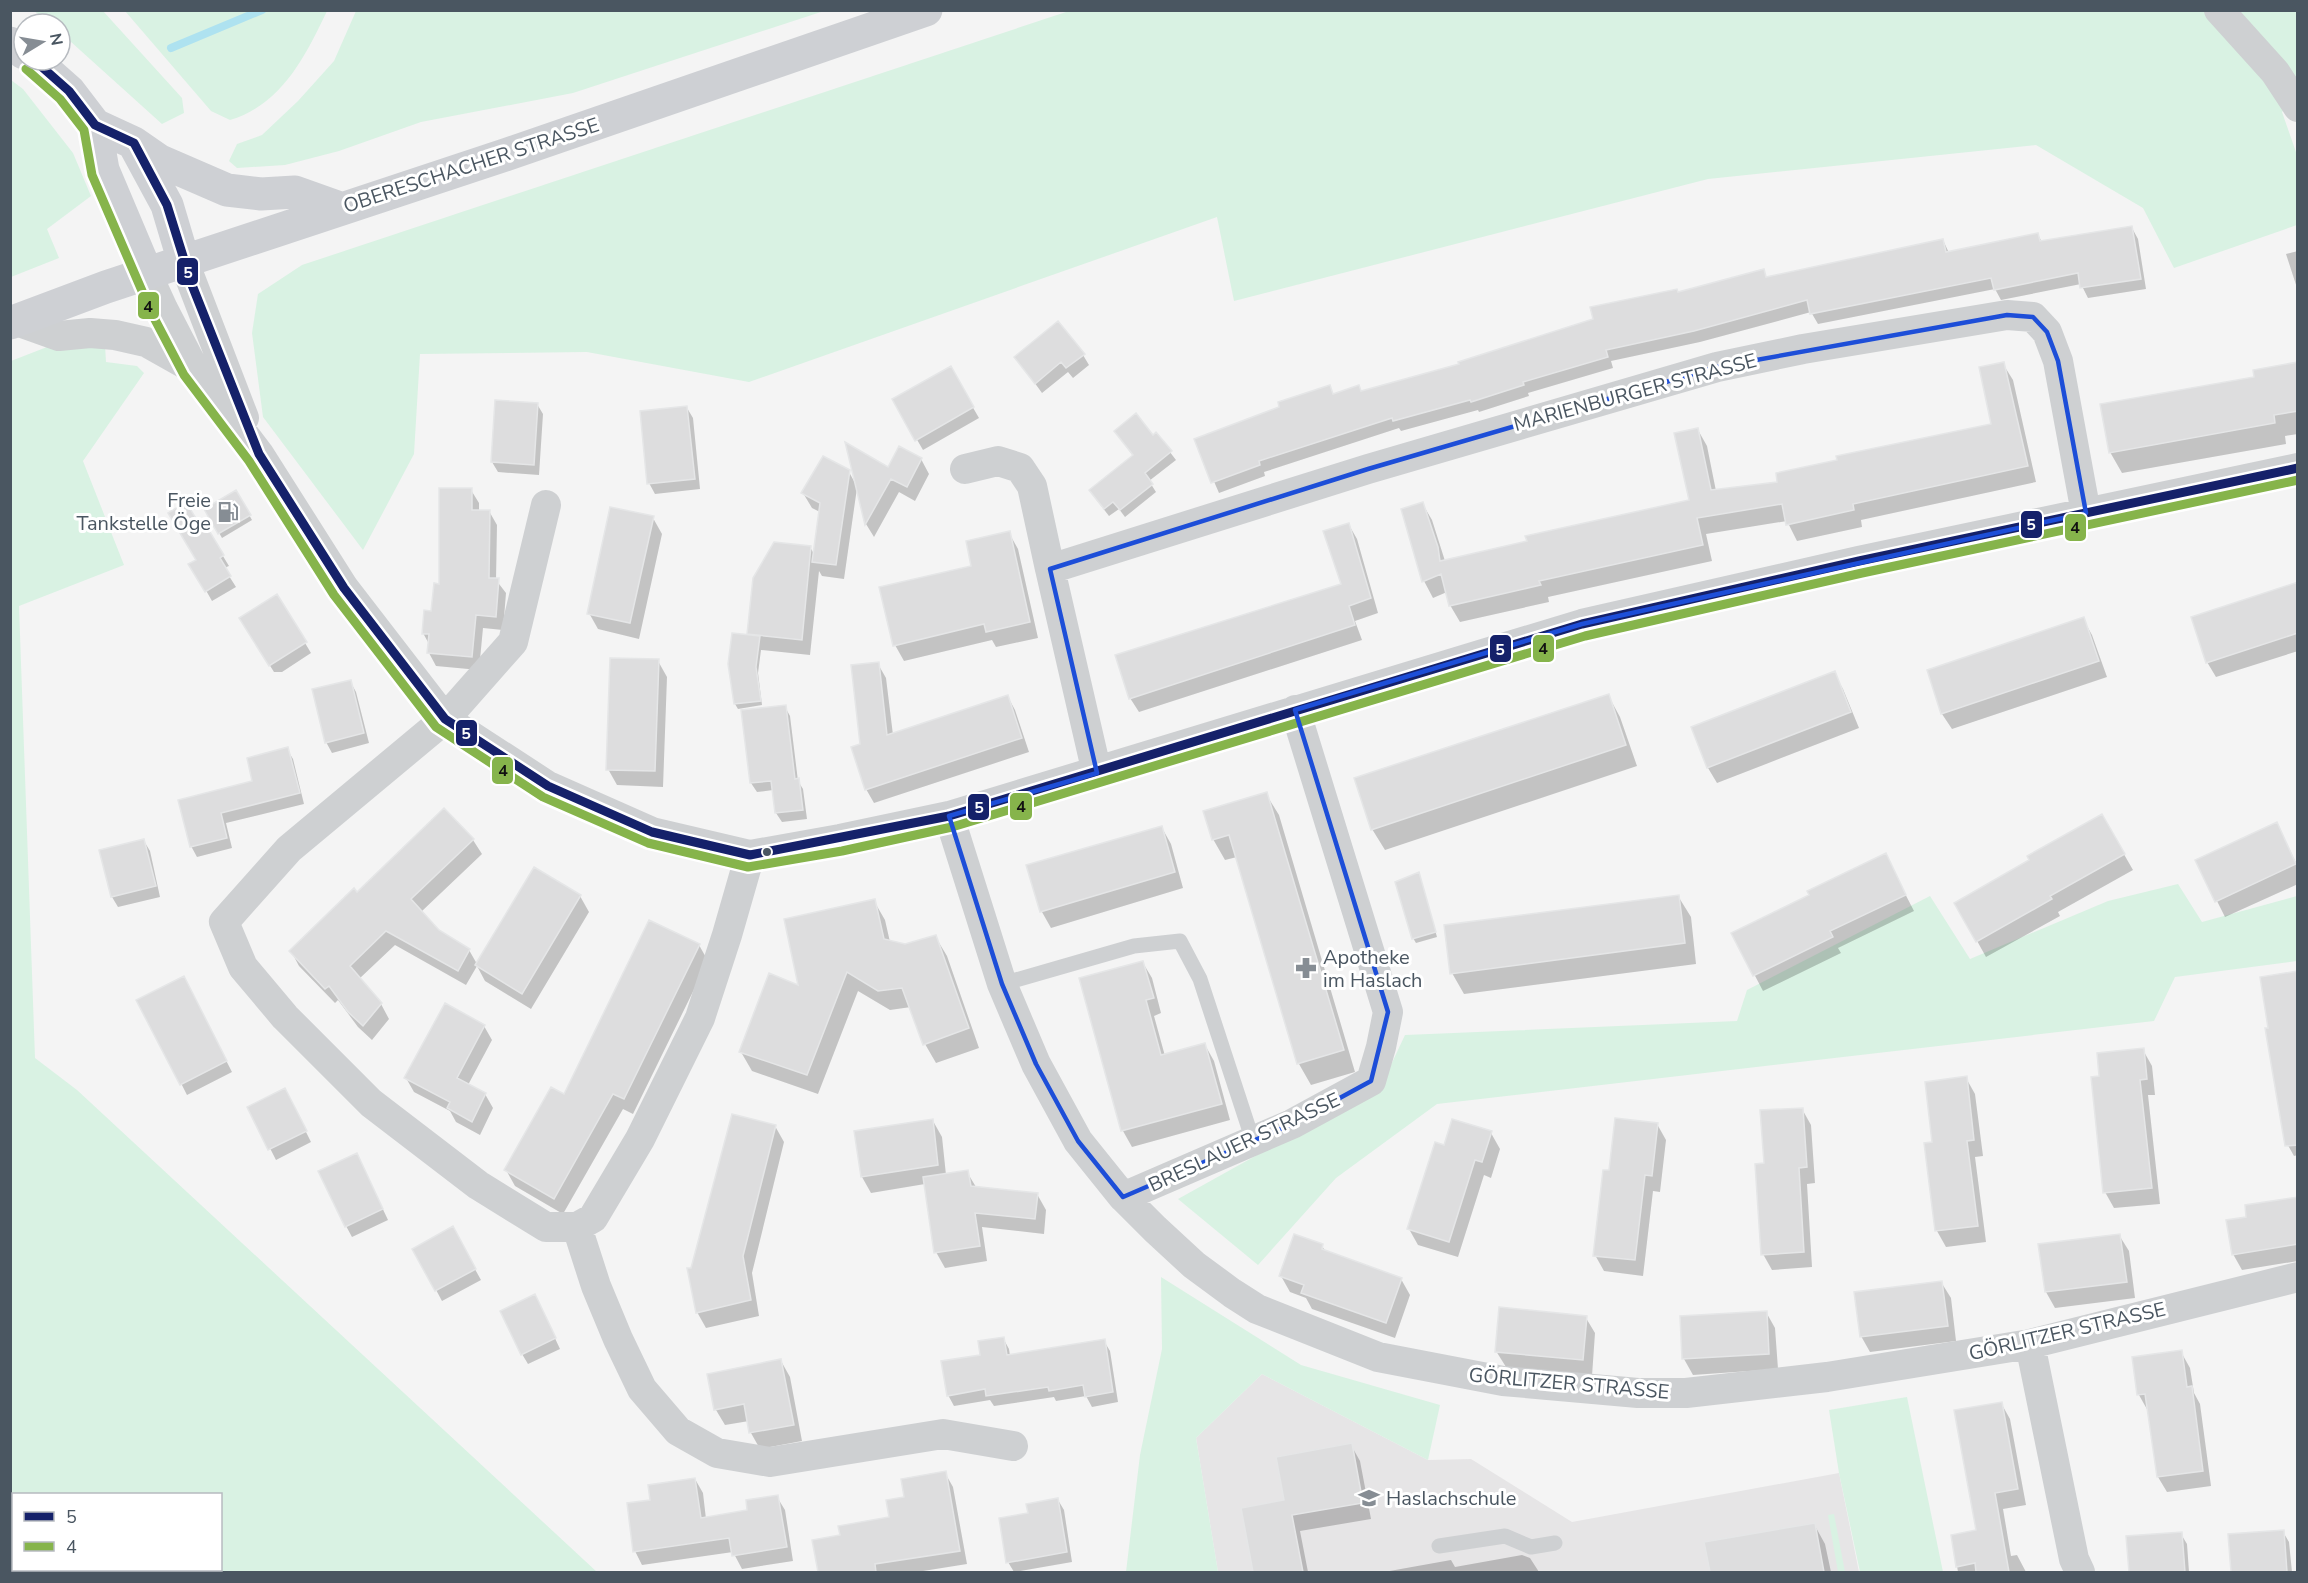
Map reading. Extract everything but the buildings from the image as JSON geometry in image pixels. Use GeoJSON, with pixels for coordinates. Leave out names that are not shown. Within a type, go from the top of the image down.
{"type":"FeatureCollection","features":[{"type":"Feature","properties":{"kind":"main road","name":"OBERESCHACHER STRASSE"},"geometry":{"type":"LineString","coordinates":[[14,322],[147,274],[505,155],[926,10]]}},
{"type":"Feature","properties":{"kind":"main road"},"geometry":{"type":"LineString","coordinates":[[47,72],[69,92],[95,125],[134,143],[160,161],[227,190],[261,194],[295,192],[340,208]]}},
{"type":"Feature","properties":{"kind":"main road"},"geometry":{"type":"LineString","coordinates":[[95,125],[103,170],[147,274]]}},
{"type":"Feature","properties":{"kind":"main road"},"geometry":{"type":"LineString","coordinates":[[134,143],[167,206],[184,262]]}},
{"type":"Feature","properties":{"kind":"street"},"geometry":{"type":"LineString","coordinates":[[2219,10],[2275,72],[2298,107]]}},
{"type":"Feature","properties":{"kind":"street"},"geometry":{"type":"LineString","coordinates":[[184,262],[259,454]]}},
{"type":"Feature","properties":{"kind":"street"},"geometry":{"type":"LineString","coordinates":[[147,274],[162,309],[194,369],[259,454],[344,588],[445,719],[548,786],[652,832],[750,855],[949,816],[1097,773],[1295,710],[1582,624],[1859,561],[2298,468]]}},
{"type":"Feature","properties":{"kind":"street","name":"MARIENBURGER STRASSE"},"geometry":{"type":"LineString","coordinates":[[1050,569],[1368,468],[1717,367],[1803,349],[2007,315],[2033,317],[2047,332],[2058,361],[2086,513]]}},
{"type":"Feature","properties":{"kind":"street","name":"OBERESCHACHER STRASSE"},"geometry":{"type":"LineString","coordinates":[[14,322],[59,336],[90,333],[115,335],[146,342],[194,369]]}},
{"type":"Feature","properties":{"kind":"street"},"geometry":{"type":"LineString","coordinates":[[965,469],[998,461],[1020,468],[1032,486],[1097,773]]}},
{"type":"Feature","properties":{"kind":"street"},"geometry":{"type":"LineString","coordinates":[[546,505],[513,642],[445,719],[289,849],[224,922],[243,967],[285,1017],[370,1103],[478,1185],[546,1227],[577,1227],[593,1218],[640,1139],[700,1018],[750,855]]}},
{"type":"Feature","properties":{"kind":"street","name":"BRESLAUER STRASSE"},"geometry":{"type":"LineString","coordinates":[[1123,1197],[1292,1124],[1371,1081],[1382,1047],[1388,1012],[1295,710]]}},
{"type":"Feature","properties":{"kind":"street","name":"GÖRLITZER STRASSE"},"geometry":{"type":"LineString","coordinates":[[949,816],[1002,984],[1036,1064],[1078,1141],[1123,1197],[1194,1265],[1257,1309],[1378,1357],[1503,1381],[1638,1393],[1686,1393],[1827,1377],[2030,1344],[2298,1277]]}},
{"type":"Feature","properties":{"kind":"street"},"geometry":{"type":"LineString","coordinates":[[577,1227],[596,1286],[618,1340],[642,1389],[678,1431],[717,1453],[770,1462],[943,1434],[1013,1446]]}},
{"type":"Feature","properties":{"kind":"street"},"geometry":{"type":"LineString","coordinates":[[2030,1344],[2074,1559],[2080,1572]]}},
{"type":"Feature","properties":{"kind":"lane"},"geometry":{"type":"LineString","coordinates":[[1002,984],[1134,946],[1180,941],[1200,979],[1253,1141]]}},
{"type":"Feature","properties":{"kind":"lane"},"geometry":{"type":"LineString","coordinates":[[1439,1546],[1505,1536],[1531,1547],[1555,1543]]}},
{"type":"Feature","properties":{"kind":"highlighted area"},"geometry":{"type":"Polygon","coordinates":[[[2007,315],[2033,317],[2047,332],[2058,361],[2086,513],[1582,624],[1295,710],[1388,1012],[1371,1081],[1292,1124],[1123,1197],[1078,1141],[1036,1064],[1002,984],[949,816],[1097,773],[1050,569],[1368,469],[1717,367],[2007,315]]]}},
{"type":"Feature","properties":{"kind":"shaded area","name":"Haslachschule"},"geometry":{"type":"Polygon","coordinates":[[[1262,1374],[1428,1460],[1471,1459],[1572,1522],[1839,1473],[1859,1572],[1218,1572],[1196,1438],[1262,1374]]]}},
{"type":"Feature","properties":{"kind":"green space"},"geometry":{"type":"Polygon","coordinates":[[[356,10],[824,11],[573,93],[421,122],[339,151],[285,165],[237,168],[229,161],[237,144],[262,135],[298,101],[334,61],[356,10]]]}},
{"type":"Feature","properties":{"kind":"green space"},"geometry":{"type":"Polygon","coordinates":[[[103,11],[182,98],[184,113],[162,124],[72,43],[72,12],[35,12],[103,11]]]}},
{"type":"Feature","properties":{"kind":"green space"},"geometry":{"type":"Polygon","coordinates":[[[125,11],[327,11],[310,45],[290,77],[278,91],[248,113],[230,120],[211,111],[125,11]]]}},
{"type":"Feature","properties":{"kind":"green space"},"geometry":{"type":"Polygon","coordinates":[[[1069,11],[2297,11],[2297,96],[2282,112],[2297,155],[2297,225],[2174,268],[2143,208],[2036,145],[1708,179],[1234,301],[1217,217],[749,382],[587,352],[420,354],[414,454],[363,550],[263,417],[252,333],[258,294],[302,265],[1069,11]]]}},
{"type":"Feature","properties":{"kind":"green space"},"geometry":{"type":"Polygon","coordinates":[[[11,80],[23,89],[73,153],[91,196],[47,229],[59,258],[11,277],[11,80]]]}},
{"type":"Feature","properties":{"kind":"green space"},"geometry":{"type":"Polygon","coordinates":[[[105,345],[106,362],[137,366],[144,373],[83,461],[124,565],[19,606],[35,1058],[77,1090],[597,1572],[11,1572],[11,361],[47,347],[105,345]]]}},
{"type":"Feature","properties":{"kind":"green space"},"geometry":{"type":"Polygon","coordinates":[[[2178,884],[2202,922],[2297,896],[2297,961],[2175,977],[2154,1021],[1437,1104],[1336,1178],[1258,1265],[1178,1199],[1381,1086],[1405,1035],[1737,1021],[1747,990],[1930,896],[1970,959],[2108,901],[2178,884]]]}},
{"type":"Feature","properties":{"kind":"green space"},"geometry":{"type":"Polygon","coordinates":[[[1161,1277],[1301,1365],[1440,1405],[1428,1460],[1262,1374],[1196,1438],[1218,1572],[1126,1572],[1140,1455],[1162,1349],[1161,1277]]]}},
{"type":"Feature","properties":{"kind":"green space"},"geometry":{"type":"Polygon","coordinates":[[[1907,1397],[1943,1572],[1860,1572],[1839,1473],[1829,1410],[1907,1397]]]}},
{"type":"Feature","properties":{"kind":"green space"},"geometry":{"type":"Polygon","coordinates":[[[1834,1514],[1845,1572],[1838,1572],[1828,1515],[1834,1514]]]}},
{"type":"Feature","properties":{"kind":"waterway"},"geometry":{"type":"LineString","coordinates":[[171,48],[262,10]]}},
{"type":"Feature","properties":{"kind":"transit line","name":"4"},"geometry":{"type":"LineString","coordinates":[[29,72],[60,99],[84,130],[92,175],[152,314],[184,375],[249,461],[334,595],[436,727],[543,797],[648,843],[748,867],[842,851],[952,827],[1585,636],[1862,573],[2298,480]]}},
{"type":"Feature","properties":{"kind":"transit line","name":"5"},"geometry":{"type":"LineString","coordinates":[[48,72],[69,91],[95,125],[134,143],[167,205],[192,285],[259,454],[344,588],[445,719],[548,786],[652,832],[750,855],[949,816],[1582,624],[1859,561],[2298,468]]}},
{"type":"Feature","properties":{"kind":"place","name":"Freie Tankstelle Öge"},"geometry":{"type":"Point","coordinates":[228,512]}},
{"type":"Feature","properties":{"kind":"place","name":"Apotheke im Haslach"},"geometry":{"type":"Point","coordinates":[1306,968]}},
{"type":"Feature","properties":{"kind":"place","name":"Haslachschule"},"geometry":{"type":"Point","coordinates":[1369,1498]}}]}
